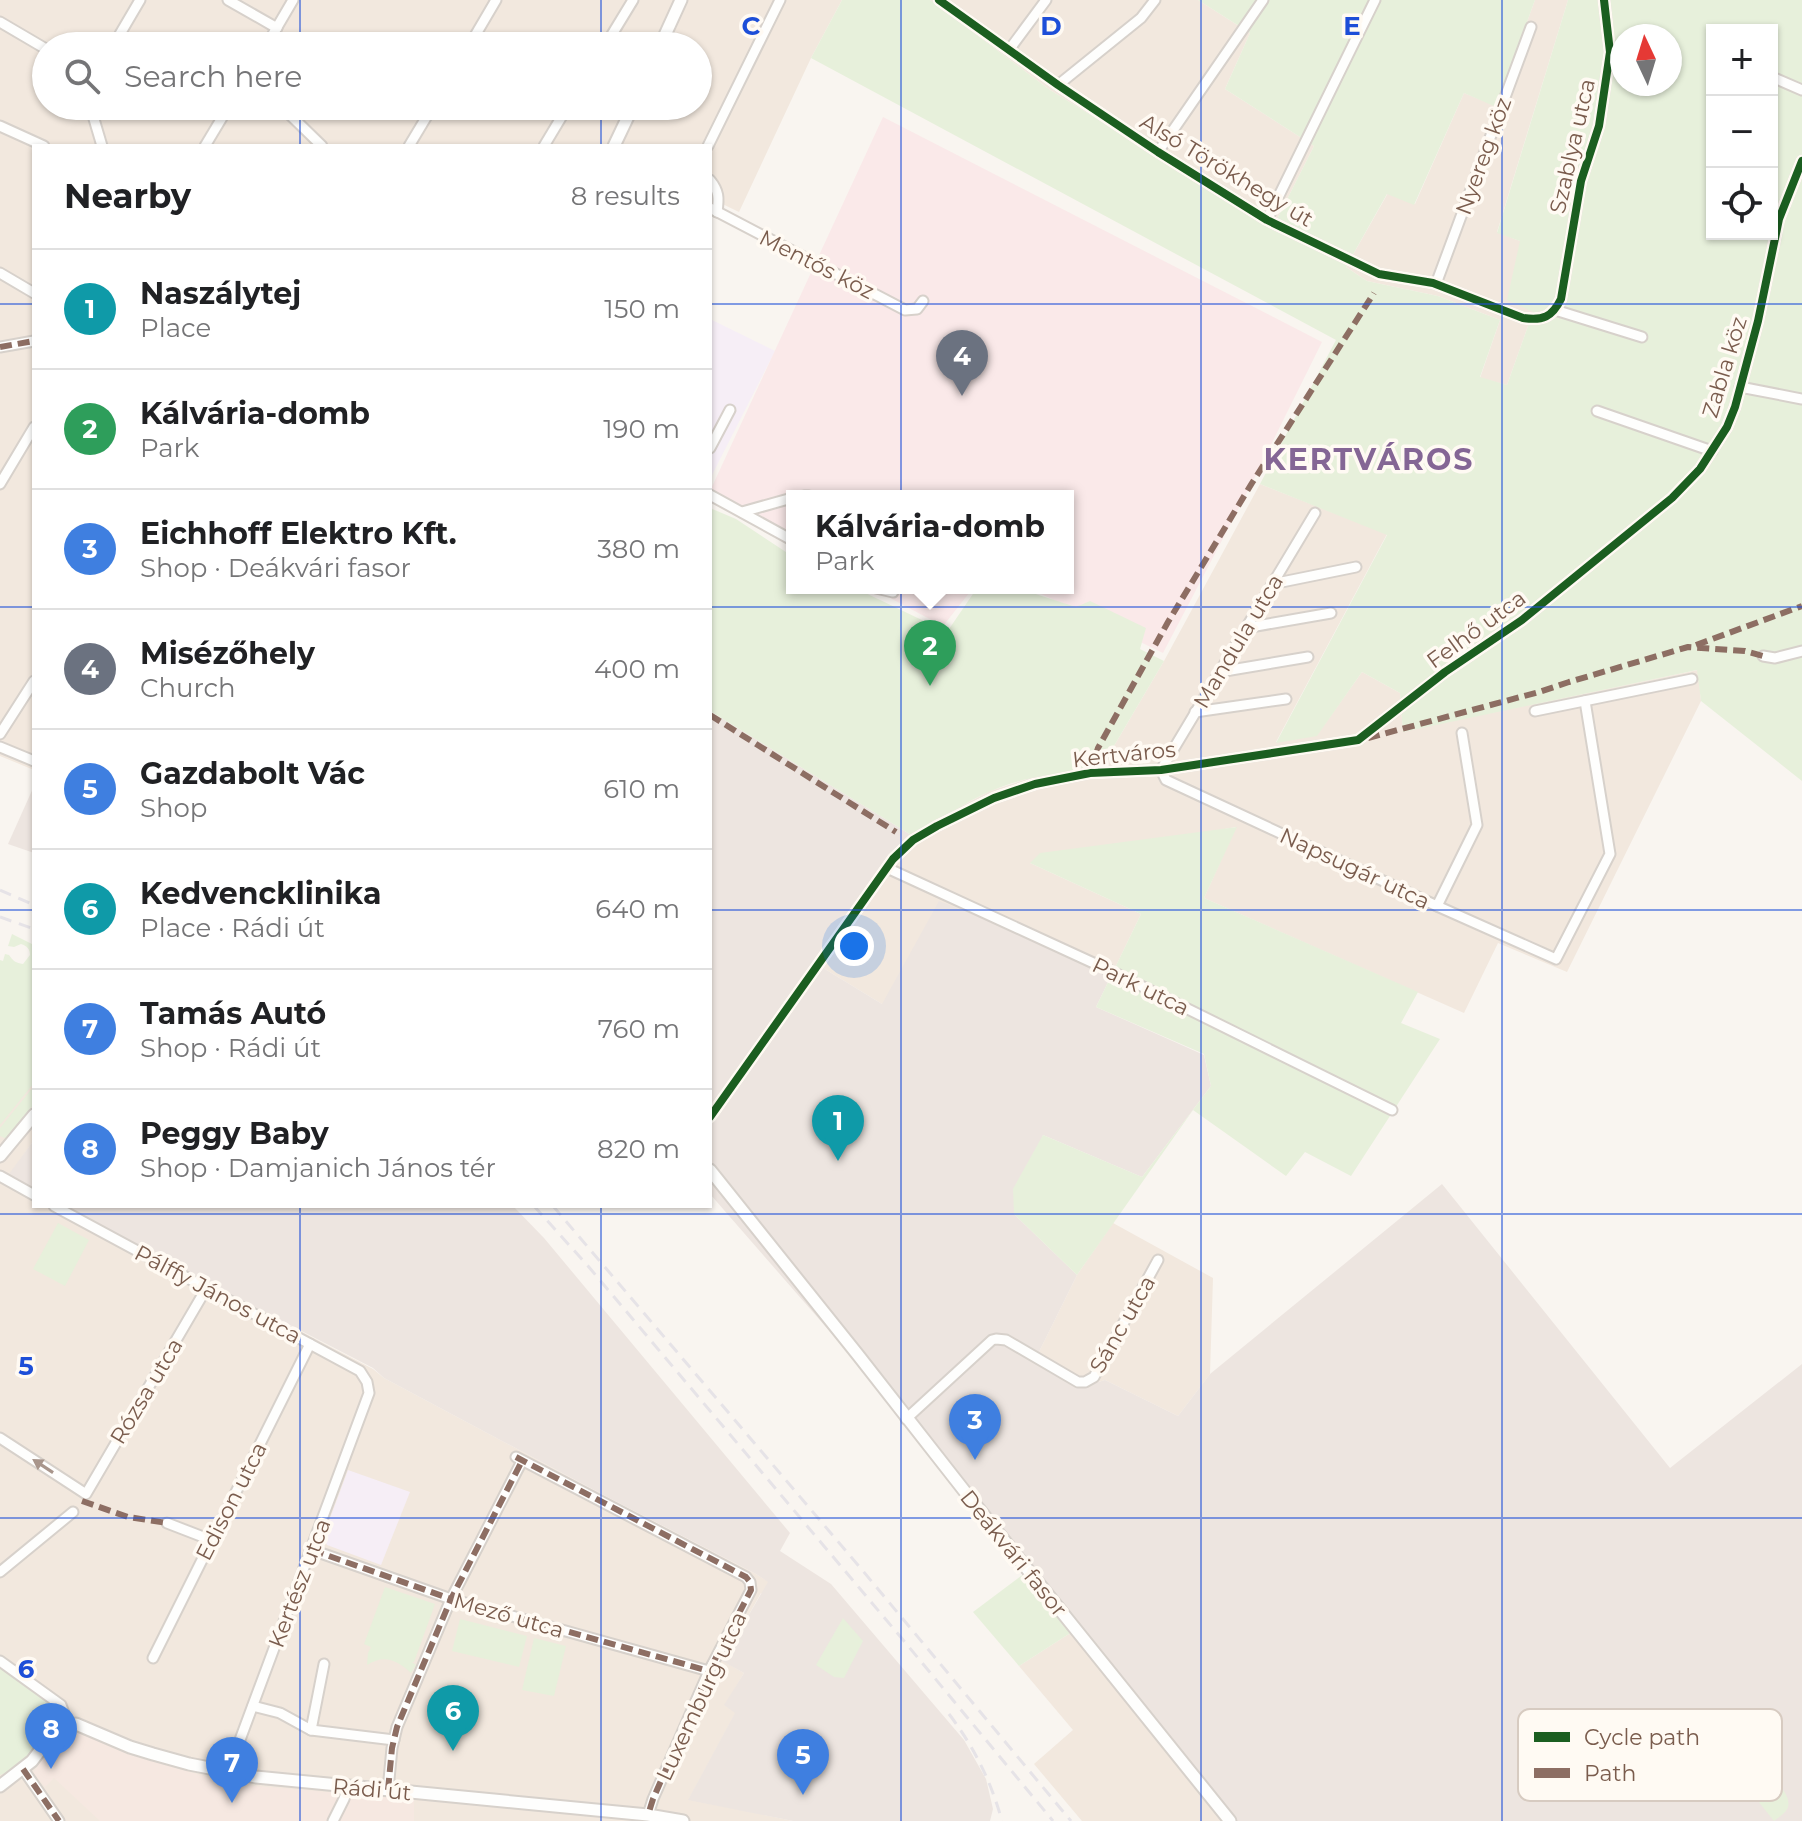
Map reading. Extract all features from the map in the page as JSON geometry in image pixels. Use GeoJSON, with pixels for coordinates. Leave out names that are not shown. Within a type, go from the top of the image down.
{"type":"FeatureCollection","features":[{"type":"Feature","properties":{"kind":"street"},"geometry":{"type":"LineString","coordinates":[[121,32],[140,0]]}},
{"type":"Feature","properties":{"kind":"street"},"geometry":{"type":"LineString","coordinates":[[228,0],[277,28]]}},
{"type":"Feature","properties":{"kind":"street"},"geometry":{"type":"LineString","coordinates":[[275,32],[293,0]]}},
{"type":"Feature","properties":{"kind":"street"},"geometry":{"type":"LineString","coordinates":[[477,32],[496,0]]}},
{"type":"Feature","properties":{"kind":"street"},"geometry":{"type":"LineString","coordinates":[[614,32],[633,0]]}},
{"type":"Feature","properties":{"kind":"street"},"geometry":{"type":"LineString","coordinates":[[709,144],[780,0]]}},
{"type":"Feature","properties":{"kind":"street","name":"Alsó Törökhegy út"},"geometry":{"type":"LineString","coordinates":[[939,0],[1058,85],[1267,220],[1379,274],[1436,284],[1523,318],[1535,320],[1555,310]]}},
{"type":"Feature","properties":{"kind":"street"},"geometry":{"type":"LineString","coordinates":[[1009,50],[1046,0]]}},
{"type":"Feature","properties":{"kind":"street"},"geometry":{"type":"LineString","coordinates":[[1058,85],[1141,18],[1155,0]]}},
{"type":"Feature","properties":{"kind":"street"},"geometry":{"type":"LineString","coordinates":[[1158,152],[1263,0]]}},
{"type":"Feature","properties":{"kind":"street"},"geometry":{"type":"LineString","coordinates":[[1267,220],[1375,0]]}},
{"type":"Feature","properties":{"kind":"street","name":"Szablya utca"},"geometry":{"type":"LineString","coordinates":[[1555,310],[1561,299],[1581,181],[1599,126],[1610,52],[1604,0]]}},
{"type":"Feature","properties":{"kind":"street"},"geometry":{"type":"LineString","coordinates":[[665,32],[676,2]]}},
{"type":"Feature","properties":{"kind":"street"},"geometry":{"type":"LineString","coordinates":[[0,22],[32,41]]}},
{"type":"Feature","properties":{"kind":"street","name":"Nyereg köz"},"geometry":{"type":"LineString","coordinates":[[1436,284],[1531,27]]}},
{"type":"Feature","properties":{"kind":"street"},"geometry":{"type":"LineString","coordinates":[[1778,80],[1802,90]]}},
{"type":"Feature","properties":{"kind":"street"},"geometry":{"type":"LineString","coordinates":[[94,120],[101,144]]}},
{"type":"Feature","properties":{"kind":"street"},"geometry":{"type":"LineString","coordinates":[[206,144],[221,120]]}},
{"type":"Feature","properties":{"kind":"street"},"geometry":{"type":"LineString","coordinates":[[295,120],[320,144]]}},
{"type":"Feature","properties":{"kind":"street"},"geometry":{"type":"LineString","coordinates":[[410,144],[425,120]]}},
{"type":"Feature","properties":{"kind":"street"},"geometry":{"type":"LineString","coordinates":[[545,144],[560,120]]}},
{"type":"Feature","properties":{"kind":"street"},"geometry":{"type":"LineString","coordinates":[[615,144],[626,120]]}},
{"type":"Feature","properties":{"kind":"street"},"geometry":{"type":"LineString","coordinates":[[0,126],[40,144]]}},
{"type":"Feature","properties":{"kind":"street","name":"Zabla köz"},"geometry":{"type":"LineString","coordinates":[[1616,545],[1672,498],[1700,469],[1727,427],[1758,321],[1779,219],[1802,161]]}},
{"type":"Feature","properties":{"kind":"street"},"geometry":{"type":"LineString","coordinates":[[712,182],[720,197],[714,210]]}},
{"type":"Feature","properties":{"kind":"street","name":"Mentős köz"},"geometry":{"type":"LineString","coordinates":[[714,210],[905,310],[917,309],[923,301]]}},
{"type":"Feature","properties":{"kind":"street"},"geometry":{"type":"LineString","coordinates":[[0,273],[32,292]]}},
{"type":"Feature","properties":{"kind":"street"},"geometry":{"type":"LineString","coordinates":[[1555,310],[1642,337]]}},
{"type":"Feature","properties":{"kind":"street"},"geometry":{"type":"LineString","coordinates":[[0,347],[32,341]]}},
{"type":"Feature","properties":{"kind":"street"},"geometry":{"type":"LineString","coordinates":[[1740,387],[1802,399]]}},
{"type":"Feature","properties":{"kind":"street"},"geometry":{"type":"LineString","coordinates":[[712,444],[730,410]]}},
{"type":"Feature","properties":{"kind":"street"},"geometry":{"type":"LineString","coordinates":[[1597,411],[1712,451]]}},
{"type":"Feature","properties":{"kind":"street"},"geometry":{"type":"LineString","coordinates":[[0,484],[32,430]]}},
{"type":"Feature","properties":{"kind":"street"},"geometry":{"type":"LineString","coordinates":[[712,496],[786,537]]}},
{"type":"Feature","properties":{"kind":"street"},"geometry":{"type":"LineString","coordinates":[[742,512],[786,500]]}},
{"type":"Feature","properties":{"kind":"street","name":"Mandula utca"},"geometry":{"type":"LineString","coordinates":[[1161,770],[1315,513]]}},
{"type":"Feature","properties":{"kind":"street","name":"Felhő utca"},"geometry":{"type":"LineString","coordinates":[[1358,740],[1445,672],[1522,620],[1616,545]]}},
{"type":"Feature","properties":{"kind":"street"},"geometry":{"type":"LineString","coordinates":[[1272,584],[1356,567]]}},
{"type":"Feature","properties":{"kind":"street"},"geometry":{"type":"LineString","coordinates":[[1245,628],[1331,613]]}},
{"type":"Feature","properties":{"kind":"street"},"geometry":{"type":"LineString","coordinates":[[1763,656],[1775,658],[1802,651]]}},
{"type":"Feature","properties":{"kind":"street"},"geometry":{"type":"LineString","coordinates":[[1219,672],[1308,657]]}},
{"type":"Feature","properties":{"kind":"street"},"geometry":{"type":"LineString","coordinates":[[1535,711],[1692,679]]}},
{"type":"Feature","properties":{"kind":"street"},"geometry":{"type":"LineString","coordinates":[[0,734],[32,684]]}},
{"type":"Feature","properties":{"kind":"street"},"geometry":{"type":"LineString","coordinates":[[1195,712],[1286,699]]}},
{"type":"Feature","properties":{"kind":"street","name":"Napsugár utca"},"geometry":{"type":"LineString","coordinates":[[1161,770],[1166,780],[1556,959],[1610,854],[1585,701]]}},
{"type":"Feature","properties":{"kind":"street"},"geometry":{"type":"LineString","coordinates":[[1437,906],[1477,825],[1462,733]]}},
{"type":"Feature","properties":{"kind":"street","name":"Kertváros"},"geometry":{"type":"LineString","coordinates":[[712,1114],[893,859],[913,840],[994,798],[1035,784],[1073,776],[1161,770],[1358,740]]}},
{"type":"Feature","properties":{"kind":"street"},"geometry":{"type":"LineString","coordinates":[[0,747],[32,760]]}},
{"type":"Feature","properties":{"kind":"street","name":"Park utca"},"geometry":{"type":"LineString","coordinates":[[887,868],[1113,972],[1392,1110]]}},
{"type":"Feature","properties":{"kind":"street"},"geometry":{"type":"LineString","coordinates":[[1,1152],[32,1117]]}},
{"type":"Feature","properties":{"kind":"street","name":"Deákvári fasor"},"geometry":{"type":"LineString","coordinates":[[712,1172],[1230,1821]]}},
{"type":"Feature","properties":{"kind":"street"},"geometry":{"type":"LineString","coordinates":[[0,1176],[32,1194]]}},
{"type":"Feature","properties":{"kind":"street","name":"Pálffy János utca"},"geometry":{"type":"LineString","coordinates":[[58,1208],[360,1371],[369,1393]]}},
{"type":"Feature","properties":{"kind":"street","name":"Sánc utca"},"geometry":{"type":"LineString","coordinates":[[906,1419],[996,1339],[1006,1340],[1078,1382],[1094,1377],[1158,1260]]}},
{"type":"Feature","properties":{"kind":"street","name":"Rózsa utca"},"geometry":{"type":"LineString","coordinates":[[0,1438],[86,1494],[206,1289]]}},
{"type":"Feature","properties":{"kind":"street","name":"Edison utca"},"geometry":{"type":"LineString","coordinates":[[153,1658],[310,1344]]}},
{"type":"Feature","properties":{"kind":"street","name":"Kertész utca"},"geometry":{"type":"LineString","coordinates":[[228,1772],[369,1393]]}},
{"type":"Feature","properties":{"kind":"street","name":"Luxemburg utca"},"geometry":{"type":"LineString","coordinates":[[451,1599],[519,1459],[746,1577],[751,1590],[709,1671],[648,1815]]}},
{"type":"Feature","properties":{"kind":"street"},"geometry":{"type":"LineString","coordinates":[[0,1572],[73,1512]]}},
{"type":"Feature","properties":{"kind":"street"},"geometry":{"type":"LineString","coordinates":[[167,1523],[211,1540]]}},
{"type":"Feature","properties":{"kind":"street","name":"Mező utca"},"geometry":{"type":"LineString","coordinates":[[312,1550],[451,1599],[709,1671]]}},
{"type":"Feature","properties":{"kind":"street"},"geometry":{"type":"LineString","coordinates":[[388,1790],[397,1727],[451,1599]]}},
{"type":"Feature","properties":{"kind":"street"},"geometry":{"type":"LineString","coordinates":[[0,1661],[61,1705],[68,1724],[54,1732],[32,1761],[0,1786]]}},
{"type":"Feature","properties":{"kind":"street"},"geometry":{"type":"LineString","coordinates":[[311,1730],[324,1664]]}},
{"type":"Feature","properties":{"kind":"street"},"geometry":{"type":"LineString","coordinates":[[253,1706],[280,1713],[311,1730],[394,1740]]}},
{"type":"Feature","properties":{"kind":"street","name":"Rádi út"},"geometry":{"type":"LineString","coordinates":[[68,1724],[82,1726],[130,1747],[189,1764],[265,1778],[683,1821]]}},
{"type":"Feature","properties":{"kind":"street"},"geometry":{"type":"LineString","coordinates":[[23,1769],[59,1821]]}},
{"type":"Feature","properties":{"kind":"street"},"geometry":{"type":"LineString","coordinates":[[333,1821],[348,1787]]}},
{"type":"Feature","properties":{"kind":"shaded area"},"geometry":{"type":"Polygon","coordinates":[[[0,0],[842,0],[811,58],[739,212],[712,199],[712,144],[32,144],[32,769],[0,756],[0,0]]]}},
{"type":"Feature","properties":{"kind":"shaded area"},"geometry":{"type":"Polygon","coordinates":[[[930,0],[1198,0],[1250,33],[1225,89],[1314,146],[1273,227],[1050,90],[930,0]]]}},
{"type":"Feature","properties":{"kind":"shaded area"},"geometry":{"type":"Polygon","coordinates":[[[1535,0],[1568,0],[1497,232],[1520,241],[1533,312],[1507,385],[1480,378],[1500,320],[1438,296],[1367,281],[1346,267],[1388,193],[1415,204],[1464,93],[1496,106],[1535,0]]]}},
{"type":"Feature","properties":{"kind":"shaded area"},"geometry":{"type":"Polygon","coordinates":[[[883,117],[1322,342],[1163,653],[1041,594],[1074,594],[1074,490],[786,490],[786,543],[712,503],[712,487],[883,117]]]}},
{"type":"Feature","properties":{"kind":"shaded area"},"geometry":{"type":"Polygon","coordinates":[[[712,320],[775,351],[712,475],[712,320]]]}},
{"type":"Feature","properties":{"kind":"shaded area"},"geometry":{"type":"Polygon","coordinates":[[[1260,484],[1387,534],[1276,742],[1317,735],[1362,672],[1400,693],[1403,731],[1698,670],[1701,701],[1567,972],[1498,943],[1464,1013],[1204,898],[1236,827],[1030,863],[1141,914],[1114,970],[882,1004],[815,963],[916,838],[946,814],[990,791],[1033,777],[1101,768],[1164,661],[1260,484]]]}},
{"type":"Feature","properties":{"kind":"shaded area"},"geometry":{"type":"Polygon","coordinates":[[[882,594],[968,594],[943,626],[882,594]]]}},
{"type":"Feature","properties":{"kind":"shaded area"},"geometry":{"type":"Polygon","coordinates":[[[712,712],[916,838],[815,963],[882,1004],[939,901],[1114,970],[1096,1007],[1204,1055],[1211,1086],[1142,1177],[1043,1135],[1014,1214],[1077,1275],[1038,1354],[1088,1385],[1105,1380],[1178,1416],[1210,1374],[1442,1184],[1670,1468],[1802,1364],[1802,1821],[1224,1821],[906,1419],[712,1196],[712,712]]]}},
{"type":"Feature","properties":{"kind":"shaded area"},"geometry":{"type":"Polygon","coordinates":[[[32,790],[32,852],[8,844],[32,790]]]}},
{"type":"Feature","properties":{"kind":"shaded area"},"geometry":{"type":"Polygon","coordinates":[[[0,989],[21,999],[32,1009],[32,1143],[10,1174],[32,1187],[32,1208],[69,1208],[769,1582],[723,1661],[744,1673],[725,1705],[736,1712],[689,1799],[793,1821],[0,1821],[0,989]]]}},
{"type":"Feature","properties":{"kind":"shaded area"},"geometry":{"type":"Polygon","coordinates":[[[32,1143],[32,1187],[9,1174],[32,1143]]]}},
{"type":"Feature","properties":{"kind":"shaded area"},"geometry":{"type":"Polygon","coordinates":[[[69,1208],[515,1208],[544,1238],[790,1533],[780,1551],[831,1584],[964,1740],[986,1779],[993,1809],[990,1821],[793,1821],[688,1800],[735,1713],[724,1705],[744,1673],[722,1661],[768,1582],[384,1378],[373,1368],[69,1208]]]}},
{"type":"Feature","properties":{"kind":"shaded area"},"geometry":{"type":"Polygon","coordinates":[[[1113,1223],[1213,1278],[1210,1374],[1178,1416],[1105,1380],[1088,1385],[1038,1354],[1077,1275],[1113,1223]]]}},
{"type":"Feature","properties":{"kind":"shaded area"},"geometry":{"type":"Polygon","coordinates":[[[348,1470],[410,1492],[381,1565],[327,1545],[323,1537],[348,1470]]]}},
{"type":"Feature","properties":{"kind":"shaded area"},"geometry":{"type":"Polygon","coordinates":[[[1072,1632],[1224,1821],[1082,1821],[1034,1764],[1073,1730],[1019,1666],[1072,1632]]]}},
{"type":"Feature","properties":{"kind":"shaded area"},"geometry":{"type":"Polygon","coordinates":[[[76,1727],[163,1764],[231,1784],[414,1799],[414,1821],[100,1821],[54,1778],[45,1787],[33,1773],[61,1732],[76,1727]]]}},
{"type":"Feature","properties":{"kind":"green space"},"geometry":{"type":"Polygon","coordinates":[[[842,0],[930,0],[1050,90],[1273,227],[1314,146],[1225,89],[1250,33],[1198,0],[1535,0],[1496,107],[1464,93],[1414,205],[1387,194],[1346,267],[1367,281],[1438,296],[1500,320],[1480,377],[1507,385],[1533,312],[1507,300],[1520,241],[1497,233],[1568,0],[1802,0],[1802,781],[1701,701],[1697,670],[1403,732],[1400,693],[1362,672],[1317,736],[1276,743],[1387,535],[1260,484],[1336,340],[811,58],[842,0]]]}},
{"type":"Feature","properties":{"kind":"green space"},"geometry":{"type":"Polygon","coordinates":[[[712,509],[736,519],[786,552],[786,594],[868,594],[947,632],[973,594],[1036,594],[1076,607],[1090,601],[1146,628],[1140,649],[1164,661],[1101,768],[1041,776],[1000,787],[956,809],[916,838],[712,712],[712,509]]]}},
{"type":"Feature","properties":{"kind":"green space"},"geometry":{"type":"Polygon","coordinates":[[[1237,827],[1204,898],[1418,992],[1401,1023],[1440,1039],[1351,1176],[1305,1152],[1286,1176],[1193,1110],[1077,1275],[1014,1214],[1013,1189],[1043,1135],[1142,1177],[1211,1086],[1204,1054],[1096,1007],[1141,914],[1030,863],[1040,853],[1237,827]]]}},
{"type":"Feature","properties":{"kind":"green space"},"geometry":{"type":"Polygon","coordinates":[[[12,934],[32,944],[32,1085],[0,1125],[0,960],[3,961],[5,954],[23,964],[30,955],[29,949],[21,944],[8,946],[12,934]]]}},
{"type":"Feature","properties":{"kind":"green space"},"geometry":{"type":"Polygon","coordinates":[[[32,1088],[32,1107],[7,1139],[0,1136],[0,1128],[32,1088]]]}},
{"type":"Feature","properties":{"kind":"green space"},"geometry":{"type":"Polygon","coordinates":[[[58,1223],[89,1240],[65,1286],[33,1269],[58,1223]]]}},
{"type":"Feature","properties":{"kind":"green space"},"geometry":{"type":"Polygon","coordinates":[[[1025,1573],[1072,1632],[1019,1666],[973,1612],[1025,1573]]]}},
{"type":"Feature","properties":{"kind":"green space"},"geometry":{"type":"Polygon","coordinates":[[[385,1587],[435,1604],[412,1662],[416,1665],[411,1673],[385,1659],[367,1665],[371,1647],[364,1644],[385,1587]]]}},
{"type":"Feature","properties":{"kind":"green space"},"geometry":{"type":"Polygon","coordinates":[[[843,1618],[863,1641],[844,1678],[834,1677],[816,1665],[843,1618]]]}},
{"type":"Feature","properties":{"kind":"green space"},"geometry":{"type":"Polygon","coordinates":[[[460,1619],[527,1636],[519,1667],[452,1651],[460,1619]]]}},
{"type":"Feature","properties":{"kind":"green space"},"geometry":{"type":"Polygon","coordinates":[[[534,1638],[566,1646],[554,1696],[522,1690],[534,1638]]]}},
{"type":"Feature","properties":{"kind":"green space"},"geometry":{"type":"Polygon","coordinates":[[[0,1668],[58,1708],[64,1718],[17,1769],[0,1775],[0,1668]]]}},
{"type":"Feature","properties":{"kind":"green space"},"geometry":{"type":"Polygon","coordinates":[[[1782,1789],[1788,1807],[1774,1821],[1758,1801],[1782,1801],[1782,1789]]]}},
{"type":"Feature","properties":{"kind":"railway"},"geometry":{"type":"LineString","coordinates":[[0,890],[32,904]]}},
{"type":"Feature","properties":{"kind":"railway"},"geometry":{"type":"LineString","coordinates":[[0,917],[32,928]]}},
{"type":"Feature","properties":{"kind":"railway"},"geometry":{"type":"LineString","coordinates":[[536,1208],[588,1266],[1053,1821]]}},
{"type":"Feature","properties":{"kind":"railway"},"geometry":{"type":"LineString","coordinates":[[555,1208],[1071,1821]]}},
{"type":"Feature","properties":{"kind":"railway"},"geometry":{"type":"LineString","coordinates":[[949,1714],[981,1765],[1002,1821]]}},
{"type":"Feature","properties":{"kind":"marked path"},"geometry":{"type":"LineString","coordinates":[[1090,773],[1098,748],[1168,622],[1252,483],[1374,293]]}},
{"type":"Feature","properties":{"kind":"marked path"},"geometry":{"type":"LineString","coordinates":[[0,347],[32,341]]}},
{"type":"Feature","properties":{"kind":"marked path"},"geometry":{"type":"LineString","coordinates":[[1696,645],[1802,606]]}},
{"type":"Feature","properties":{"kind":"marked path"},"geometry":{"type":"LineString","coordinates":[[1368,738],[1539,692],[1688,647],[1745,651],[1763,656]]}},
{"type":"Feature","properties":{"kind":"marked path"},"geometry":{"type":"LineString","coordinates":[[712,716],[896,832]]}},
{"type":"Feature","properties":{"kind":"marked path"},"geometry":{"type":"LineString","coordinates":[[516,1457],[746,1577],[750,1582],[751,1590],[709,1671],[648,1815]]}},
{"type":"Feature","properties":{"kind":"marked path"},"geometry":{"type":"LineString","coordinates":[[388,1790],[397,1727],[451,1599],[522,1461]]}},
{"type":"Feature","properties":{"kind":"marked path"},"geometry":{"type":"LineString","coordinates":[[82,1501],[128,1517],[167,1523]]}},
{"type":"Feature","properties":{"kind":"marked path"},"geometry":{"type":"LineString","coordinates":[[312,1550],[451,1599],[709,1671]]}},
{"type":"Feature","properties":{"kind":"marked path"},"geometry":{"type":"LineString","coordinates":[[23,1769],[59,1821]]}},
{"type":"Feature","properties":{"kind":"cycle path"},"geometry":{"type":"LineString","coordinates":[[939,0],[1058,85],[1267,220],[1379,274],[1433,283],[1523,318],[1536,319],[1550,314],[1561,299],[1581,181],[1599,126],[1610,52],[1604,0]]}},
{"type":"Feature","properties":{"kind":"cycle path"},"geometry":{"type":"LineString","coordinates":[[712,1114],[893,859],[913,840],[994,798],[1035,784],[1090,773],[1161,770],[1358,740],[1445,672],[1522,620],[1672,498],[1700,469],[1727,427],[1735,407],[1758,321],[1779,219],[1802,161]]}},
{"type":"Feature","properties":{"kind":"place","name":"Misézőhely"},"geometry":{"type":"Point","coordinates":[962,396]}},
{"type":"Feature","properties":{"kind":"place","name":"Kálvária-domb"},"geometry":{"type":"Point","coordinates":[930,686]}},
{"type":"Feature","properties":{"kind":"place","name":"Naszálytej"},"geometry":{"type":"Point","coordinates":[838,1161]}},
{"type":"Feature","properties":{"kind":"place","name":"Eichhoff Elektro Kft."},"geometry":{"type":"Point","coordinates":[975,1460]}},
{"type":"Feature","properties":{"kind":"place","name":"Kedvencklinika"},"geometry":{"type":"Point","coordinates":[453,1751]}},
{"type":"Feature","properties":{"kind":"place","name":"Peggy Baby"},"geometry":{"type":"Point","coordinates":[51,1769]}},
{"type":"Feature","properties":{"kind":"place","name":"Gazdabolt Vác"},"geometry":{"type":"Point","coordinates":[803,1795]}},
{"type":"Feature","properties":{"kind":"place","name":"Tamás Autó"},"geometry":{"type":"Point","coordinates":[232,1803]}},
{"type":"Feature","properties":{"kind":"district","name":"KERTVÁROS"},"geometry":{"type":"Point","coordinates":[1369,460]}}]}
